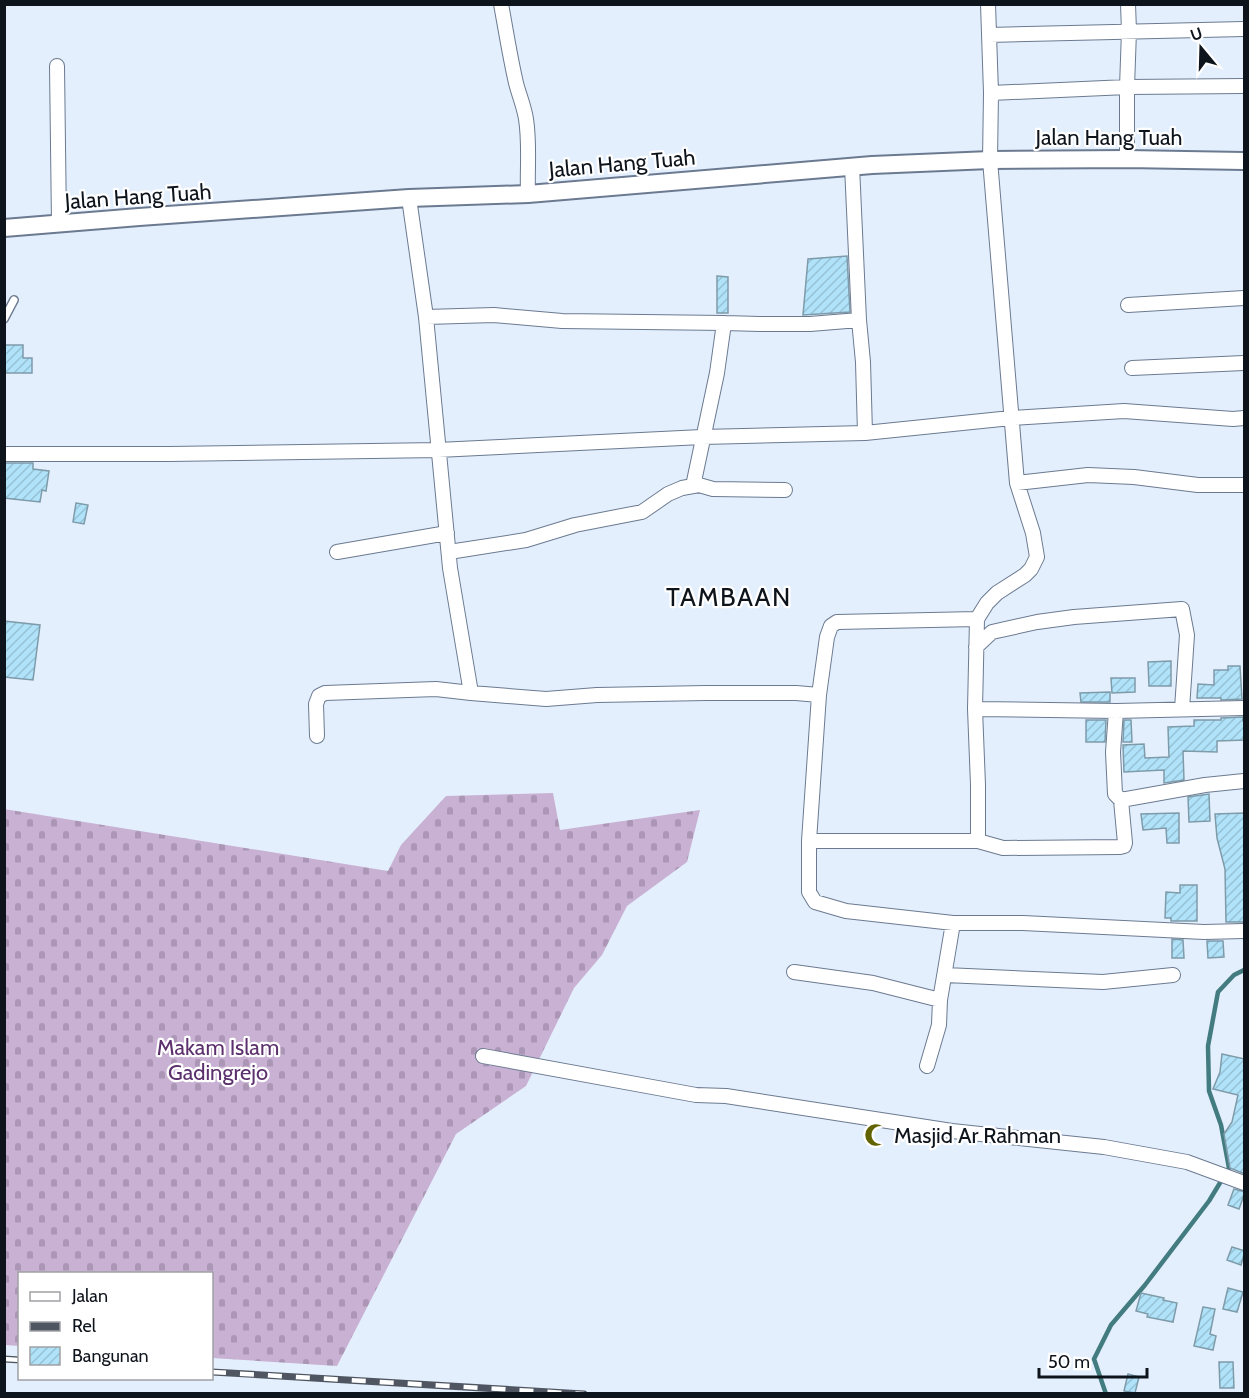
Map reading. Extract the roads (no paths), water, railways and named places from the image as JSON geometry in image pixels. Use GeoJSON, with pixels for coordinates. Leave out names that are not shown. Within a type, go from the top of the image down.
{"type":"FeatureCollection","features":[{"type":"Feature","properties":{"kind":"street"},"geometry":{"type":"LineString","coordinates":[[501,4],[516,83],[526,118],[529,146],[528,194]]}},
{"type":"Feature","properties":{"kind":"street"},"geometry":{"type":"LineString","coordinates":[[978,841],[975,709],[977,619],[987,603],[997,593],[1031,569],[1037,557],[1033,533],[1017,483],[1011,418],[990,160],[991,93],[988,4]]}},
{"type":"Feature","properties":{"kind":"street"},"geometry":{"type":"LineString","coordinates":[[1127,159],[1128,4]]}},
{"type":"Feature","properties":{"kind":"street"},"geometry":{"type":"LineString","coordinates":[[989,35],[1245,29]]}},
{"type":"Feature","properties":{"kind":"street"},"geometry":{"type":"LineString","coordinates":[[57,66],[59,224]]}},
{"type":"Feature","properties":{"kind":"street"},"geometry":{"type":"LineString","coordinates":[[991,93],[1127,87],[1245,86]]}},
{"type":"Feature","properties":{"kind":"street","name":"Jalan Hang Tuah"},"geometry":{"type":"LineString","coordinates":[[4,228],[409,198],[528,194],[852,166],[990,160],[1245,161]]}},
{"type":"Feature","properties":{"kind":"street"},"geometry":{"type":"LineString","coordinates":[[852,166],[865,433]]}},
{"type":"Feature","properties":{"kind":"street"},"geometry":{"type":"LineString","coordinates":[[409,198],[426,317],[450,568],[471,693]]}},
{"type":"Feature","properties":{"kind":"street"},"geometry":{"type":"LineString","coordinates":[[1128,305],[1245,298]]}},
{"type":"Feature","properties":{"kind":"street"},"geometry":{"type":"LineString","coordinates":[[426,317],[494,315],[562,321],[810,324],[859,320]]}},
{"type":"Feature","properties":{"kind":"street"},"geometry":{"type":"LineString","coordinates":[[693,486],[717,373],[724,323]]}},
{"type":"Feature","properties":{"kind":"street"},"geometry":{"type":"LineString","coordinates":[[1132,368],[1245,363]]}},
{"type":"Feature","properties":{"kind":"street"},"geometry":{"type":"LineString","coordinates":[[4,454],[438,450],[702,437],[865,433],[1011,418],[1124,411],[1245,418]]}},
{"type":"Feature","properties":{"kind":"street"},"geometry":{"type":"LineString","coordinates":[[1017,483],[1088,475],[1134,477],[1198,485],[1245,485]]}},
{"type":"Feature","properties":{"kind":"street"},"geometry":{"type":"LineString","coordinates":[[449,552],[526,540],[575,525],[642,512],[682,488],[704,486],[712,489],[784,490]]}},
{"type":"Feature","properties":{"kind":"street"},"geometry":{"type":"LineString","coordinates":[[337,552],[447,533]]}},
{"type":"Feature","properties":{"kind":"street"},"geometry":{"type":"LineString","coordinates":[[976,647],[992,632],[1037,622],[1182,609],[1187,635],[1182,709]]}},
{"type":"Feature","properties":{"kind":"street"},"geometry":{"type":"LineString","coordinates":[[977,619],[837,622],[831,626],[827,637],[819,696],[809,841],[809,892],[815,902],[846,911],[953,923],[1023,923],[1245,932]]}},
{"type":"Feature","properties":{"kind":"street"},"geometry":{"type":"LineString","coordinates":[[318,736],[316,704],[319,696],[325,693],[436,688],[546,699],[597,695],[706,693],[796,693],[819,696]]}},
{"type":"Feature","properties":{"kind":"street"},"geometry":{"type":"LineString","coordinates":[[975,709],[1116,711],[1245,708]]}},
{"type":"Feature","properties":{"kind":"street"},"geometry":{"type":"LineString","coordinates":[[809,841],[978,841],[1003,848],[1124,846],[1121,800],[1115,794],[1113,752],[1116,711]]}},
{"type":"Feature","properties":{"kind":"street"},"geometry":{"type":"LineString","coordinates":[[1121,800],[1205,785],[1245,781]]}},
{"type":"Feature","properties":{"kind":"street"},"geometry":{"type":"LineString","coordinates":[[927,1066],[939,1025],[940,1000],[953,923]]}},
{"type":"Feature","properties":{"kind":"street"},"geometry":{"type":"LineString","coordinates":[[794,972],[873,983],[940,1000]]}},
{"type":"Feature","properties":{"kind":"street"},"geometry":{"type":"LineString","coordinates":[[945,975],[1103,982],[1173,975]]}},
{"type":"Feature","properties":{"kind":"street"},"geometry":{"type":"LineString","coordinates":[[483,1056],[696,1095],[726,1096],[952,1131],[1104,1147],[1187,1162],[1245,1183]]}},
{"type":"Feature","properties":{"kind":"lane"},"geometry":{"type":"LineString","coordinates":[[4,319],[14,300]]}},
{"type":"Feature","properties":{"kind":"waterway"},"geometry":{"type":"LineString","coordinates":[[1106,1394],[1094,1359],[1111,1325],[1145,1285],[1209,1201],[1229,1168],[1221,1125],[1209,1091],[1208,1046],[1218,992],[1234,975],[1244,970]]}},
{"type":"Feature","properties":{"kind":"railway"},"geometry":{"type":"LineString","coordinates":[[4,1359],[18,1360]]}},
{"type":"Feature","properties":{"kind":"railway"},"geometry":{"type":"LineString","coordinates":[[213,1372],[584,1394]]}},
{"type":"Feature","properties":{"kind":"place","name":"Masjid Ar Rahman"},"geometry":{"type":"Point","coordinates":[876,1135]}},
{"type":"Feature","properties":{"kind":"district","name":"TAMBAAN"},"geometry":{"type":"Point","coordinates":[729,597]}},
{"type":"Feature","properties":{"kind":"park label","name":"Makam Islam Gadingrejo"},"geometry":{"type":"Point","coordinates":[218,1060]}}]}
